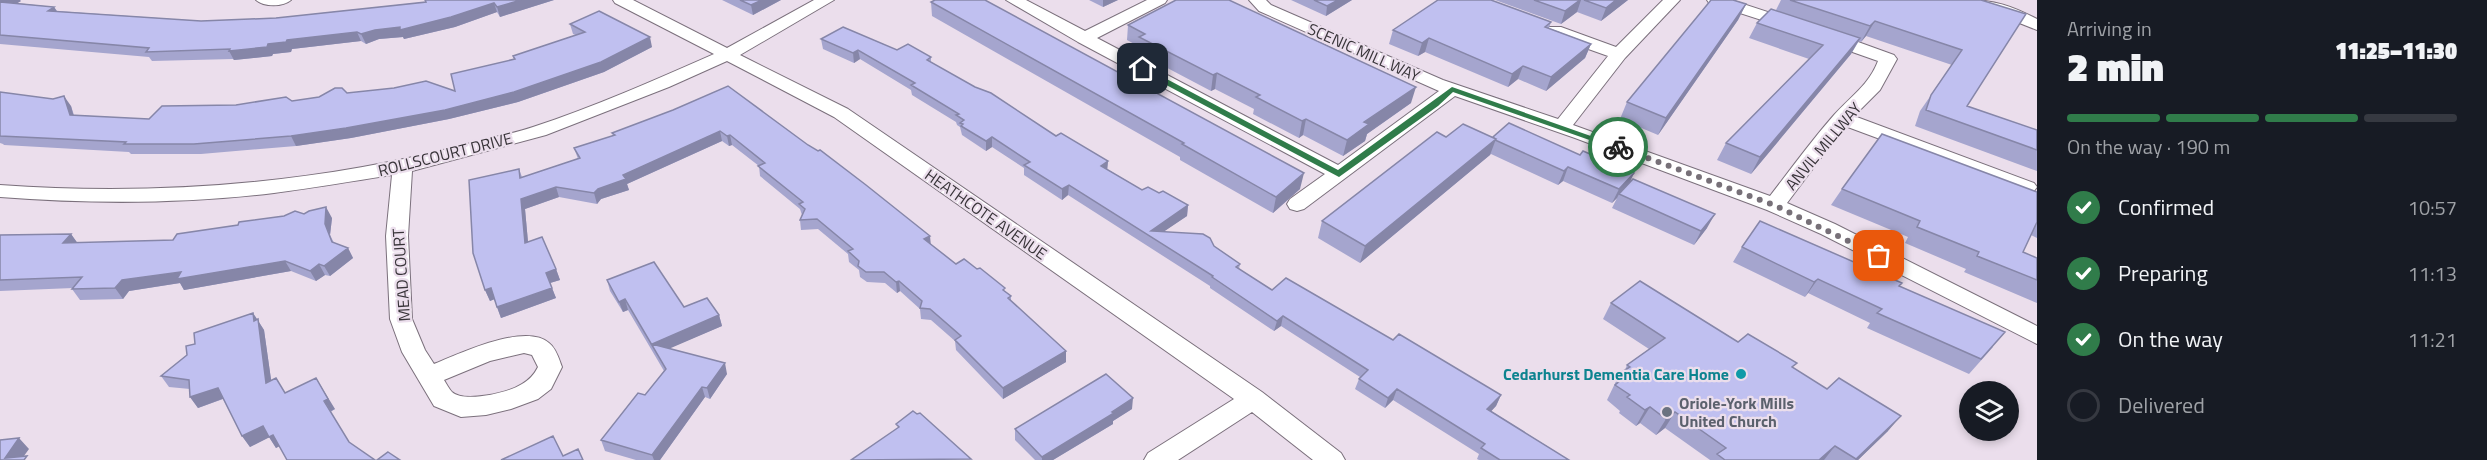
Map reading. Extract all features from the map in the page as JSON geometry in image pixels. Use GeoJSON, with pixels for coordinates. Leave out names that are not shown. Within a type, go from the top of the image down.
{"type":"FeatureCollection","features":[{"type":"Feature","properties":{"kind":"street"},"geometry":{"type":"LineString","coordinates":[[264,0],[283,0]]}},
{"type":"Feature","properties":{"kind":"street","name":"HEATHCOTE AVENUE"},"geometry":{"type":"LineString","coordinates":[[621,0],[841,113],[1253,399],[1332,460]]}},
{"type":"Feature","properties":{"kind":"street","name":"ROLLSCOURT DRIVE"},"geometry":{"type":"LineString","coordinates":[[0,191],[55,195],[168,194],[273,187],[402,167],[539,130],[663,83],[729,54],[826,0]]}},
{"type":"Feature","properties":{"kind":"street"},"geometry":{"type":"LineString","coordinates":[[1014,0],[1339,174]]}},
{"type":"Feature","properties":{"kind":"street"},"geometry":{"type":"LineString","coordinates":[[1084,38],[1159,0]]}},
{"type":"Feature","properties":{"kind":"street","name":"SCENIC MILL WAY"},"geometry":{"type":"LineString","coordinates":[[1257,0],[1265,8],[1452,89],[1593,137],[1774,205],[1828,229],[2037,336]]}},
{"type":"Feature","properties":{"kind":"street"},"geometry":{"type":"LineString","coordinates":[[1561,128],[1619,54],[1672,0]]}},
{"type":"Feature","properties":{"kind":"street"},"geometry":{"type":"LineString","coordinates":[[1975,0],[2013,13],[2037,25]]}},
{"type":"Feature","properties":{"kind":"street","name":"ANVIL MILLWAY"},"geometry":{"type":"LineString","coordinates":[[1728,2],[1888,59],[1878,85],[1842,118],[1774,205]]}},
{"type":"Feature","properties":{"kind":"street"},"geometry":{"type":"LineString","coordinates":[[1542,27],[1619,54]]}},
{"type":"Feature","properties":{"kind":"street"},"geometry":{"type":"LineString","coordinates":[[1297,204],[1435,104],[1452,89]]}},
{"type":"Feature","properties":{"kind":"street"},"geometry":{"type":"LineString","coordinates":[[1842,118],[2027,187]]}},
{"type":"Feature","properties":{"kind":"street","name":"MEAD COURT"},"geometry":{"type":"LineString","coordinates":[[402,167],[397,236],[401,319],[414,351],[429,376]]}},
{"type":"Feature","properties":{"kind":"street"},"geometry":{"type":"LineString","coordinates":[[1157,460],[1253,399]]}},
{"type":"Feature","properties":{"kind":"building"},"geometry":{"type":"Polygon","coordinates":[[[425,0],[521,0],[497,7],[494,3],[400,30],[400,27],[361,34],[357,32],[287,40],[268,44],[267,47],[229,51],[230,49],[146,52],[149,48],[0,35],[0,2],[54,7],[48,11],[201,21],[276,18],[426,2],[425,0]]]}},
{"type":"Feature","properties":{"kind":"building"},"geometry":{"type":"Polygon","coordinates":[[[740,0],[762,0],[751,5],[740,0]]]}},
{"type":"Feature","properties":{"kind":"building"},"geometry":{"type":"Polygon","coordinates":[[[935,0],[985,0],[1304,173],[1276,197],[931,2],[935,0]]]}},
{"type":"Feature","properties":{"kind":"building"},"geometry":{"type":"Polygon","coordinates":[[[1176,0],[1229,0],[1416,87],[1364,122],[1369,124],[1347,140],[1306,119],[1302,121],[1256,97],[1260,95],[1217,73],[1213,75],[1139,37],[1145,34],[1128,25],[1176,0]]]}},
{"type":"Feature","properties":{"kind":"building"},"geometry":{"type":"Polygon","coordinates":[[[1314,0],[1338,0],[1327,6],[1314,0]]]}},
{"type":"Feature","properties":{"kind":"building"},"geometry":{"type":"Polygon","coordinates":[[[1438,0],[1491,0],[1551,22],[1545,27],[1591,44],[1551,77],[1523,66],[1512,74],[1429,38],[1422,43],[1393,30],[1438,0]]]}},
{"type":"Feature","properties":{"kind":"building"},"geometry":{"type":"Polygon","coordinates":[[[1534,0],[1580,0],[1565,11],[1534,0]]]}},
{"type":"Feature","properties":{"kind":"building"},"geometry":{"type":"Polygon","coordinates":[[[1584,0],[1616,0],[1606,8],[1584,0]]]}},
{"type":"Feature","properties":{"kind":"building"},"geometry":{"type":"Polygon","coordinates":[[[1711,0],[1733,0],[1746,4],[1666,118],[1627,102],[1711,0]]]}},
{"type":"Feature","properties":{"kind":"building"},"geometry":{"type":"Polygon","coordinates":[[[1790,0],[1981,0],[2026,14],[1967,106],[2037,130],[2037,150],[1926,110],[1931,95],[1962,50],[1875,21],[1870,26],[1790,0]]]}},
{"type":"Feature","properties":{"kind":"building"},"geometry":{"type":"Polygon","coordinates":[[[1771,9],[1860,38],[1760,157],[1726,143],[1823,45],[1757,23],[1771,9]]]}},
{"type":"Feature","properties":{"kind":"building"},"geometry":{"type":"Polygon","coordinates":[[[599,11],[650,37],[601,62],[514,92],[445,110],[291,136],[194,144],[124,144],[126,142],[0,136],[0,92],[53,99],[64,96],[70,115],[149,119],[162,106],[236,105],[286,97],[292,101],[319,97],[335,88],[342,88],[347,93],[394,88],[426,81],[455,91],[451,74],[515,59],[513,56],[585,32],[570,24],[599,11]]]}},
{"type":"Feature","properties":{"kind":"building"},"geometry":{"type":"Polygon","coordinates":[[[843,27],[897,50],[908,44],[931,57],[927,60],[975,87],[991,93],[1056,136],[1061,133],[1108,161],[1101,166],[1142,190],[1148,187],[1159,193],[1163,191],[1188,205],[1151,231],[1203,234],[1210,238],[1214,246],[1240,264],[1236,267],[1272,290],[1286,278],[1393,340],[1399,334],[1501,395],[1487,409],[1569,460],[1500,460],[1481,448],[1485,444],[1397,389],[1388,398],[1359,379],[1368,370],[1283,316],[1277,321],[1213,276],[1069,185],[1062,189],[1024,165],[1030,162],[992,137],[986,141],[961,126],[963,124],[960,123],[964,120],[956,115],[959,114],[911,85],[915,83],[858,50],[853,53],[821,39],[843,27]]]}},
{"type":"Feature","properties":{"kind":"building"},"geometry":{"type":"Polygon","coordinates":[[[728,86],[866,185],[930,236],[924,239],[956,264],[964,259],[977,269],[980,268],[1005,288],[1003,290],[1011,296],[1008,298],[1066,351],[1003,388],[955,340],[961,336],[930,309],[920,308],[922,301],[899,281],[896,282],[884,272],[866,272],[858,266],[859,261],[848,251],[853,249],[817,219],[800,220],[805,209],[799,204],[803,202],[758,166],[765,163],[730,135],[727,136],[720,131],[623,175],[626,179],[598,189],[594,193],[556,187],[521,199],[525,243],[542,237],[556,269],[546,273],[552,288],[497,307],[491,288],[485,290],[473,253],[469,180],[519,169],[520,178],[580,158],[574,148],[615,135],[612,133],[728,86]]]}},
{"type":"Feature","properties":{"kind":"building"},"geometry":{"type":"Polygon","coordinates":[[[1509,123],[1580,155],[1583,151],[1634,173],[1619,189],[1568,167],[1564,171],[1495,140],[1493,137],[1509,123]]]}},
{"type":"Feature","properties":{"kind":"building"},"geometry":{"type":"Polygon","coordinates":[[[1463,124],[1496,139],[1365,246],[1322,221],[1437,132],[1446,137],[1463,124]]]}},
{"type":"Feature","properties":{"kind":"building"},"geometry":{"type":"Polygon","coordinates":[[[1882,134],[2037,192],[2037,222],[2023,252],[2037,258],[2037,280],[1977,256],[1979,252],[1917,227],[1920,221],[1842,189],[1882,134]]]}},
{"type":"Feature","properties":{"kind":"building"},"geometry":{"type":"Polygon","coordinates":[[[1633,179],[1715,214],[1701,231],[1619,194],[1633,179]]]}},
{"type":"Feature","properties":{"kind":"building"},"geometry":{"type":"Polygon","coordinates":[[[326,207],[325,224],[332,242],[348,248],[324,266],[319,264],[310,271],[285,261],[177,279],[181,272],[122,280],[115,288],[72,289],[82,277],[0,280],[0,235],[71,234],[63,243],[173,240],[177,234],[238,225],[239,222],[284,216],[295,211],[304,214],[326,207]]]}},
{"type":"Feature","properties":{"kind":"building"},"geometry":{"type":"Polygon","coordinates":[[[1760,221],[1902,283],[1899,286],[2005,332],[1981,359],[1877,313],[1882,309],[1818,279],[1814,282],[1742,247],[1760,221]]]}},
{"type":"Feature","properties":{"kind":"building"},"geometry":{"type":"Polygon","coordinates":[[[654,262],[684,307],[707,298],[719,315],[652,344],[725,363],[707,388],[702,387],[652,455],[601,440],[638,393],[645,395],[666,369],[625,299],[619,302],[607,280],[654,262]]]}},
{"type":"Feature","properties":{"kind":"building"},"geometry":{"type":"Polygon","coordinates":[[[1640,281],[1738,342],[1748,334],[1797,363],[1792,367],[1827,389],[1839,378],[1901,416],[1856,459],[1835,446],[1819,460],[1725,460],[1717,454],[1726,448],[1675,412],[1666,419],[1650,407],[1645,410],[1627,397],[1630,395],[1615,385],[1625,377],[1620,373],[1630,367],[1627,365],[1665,338],[1611,303],[1640,281]]]}},
{"type":"Feature","properties":{"kind":"building"},"geometry":{"type":"Polygon","coordinates":[[[253,313],[254,321],[258,319],[266,383],[276,378],[285,393],[316,378],[328,399],[324,401],[349,442],[375,460],[287,460],[273,435],[269,437],[263,426],[242,436],[218,388],[190,397],[189,380],[161,376],[187,355],[186,346],[195,344],[194,333],[253,313]]]}},
{"type":"Feature","properties":{"kind":"building"},"geometry":{"type":"Polygon","coordinates":[[[1106,374],[1133,398],[1112,412],[1114,413],[1042,457],[1015,429],[1106,374]]]}},
{"type":"Feature","properties":{"kind":"building"},"geometry":{"type":"Polygon","coordinates":[[[913,411],[920,413],[971,459],[851,460],[899,427],[896,424],[913,411]]]}},
{"type":"Feature","properties":{"kind":"building"},"geometry":{"type":"Polygon","coordinates":[[[553,436],[563,456],[578,449],[583,460],[501,460],[553,436]]]}},
{"type":"Feature","properties":{"kind":"building"},"geometry":{"type":"Polygon","coordinates":[[[19,438],[5,458],[27,456],[24,460],[0,460],[0,440],[19,438]]]}},
{"type":"Feature","properties":{"kind":"building"},"geometry":{"type":"Polygon","coordinates":[[[388,452],[400,460],[377,460],[388,452]]]}},
{"type":"Feature","properties":{"kind":"way so far"},"geometry":{"type":"LineString","coordinates":[[1618,147],[1774,205],[1828,229],[1879,256]]}},
{"type":"Feature","properties":{"kind":"place","name":"Cedarhurst Dementia Care Home"},"geometry":{"type":"Point","coordinates":[1741,374]}},
{"type":"Feature","properties":{"kind":"place","name":"Oriole-York Mills United Church"},"geometry":{"type":"Point","coordinates":[1667,412]}},
{"type":"Feature","properties":{"kind":"route"},"geometry":{"type":"LineString","coordinates":[[1143,69],[1339,174],[1452,89],[1618,147]]}}]}
